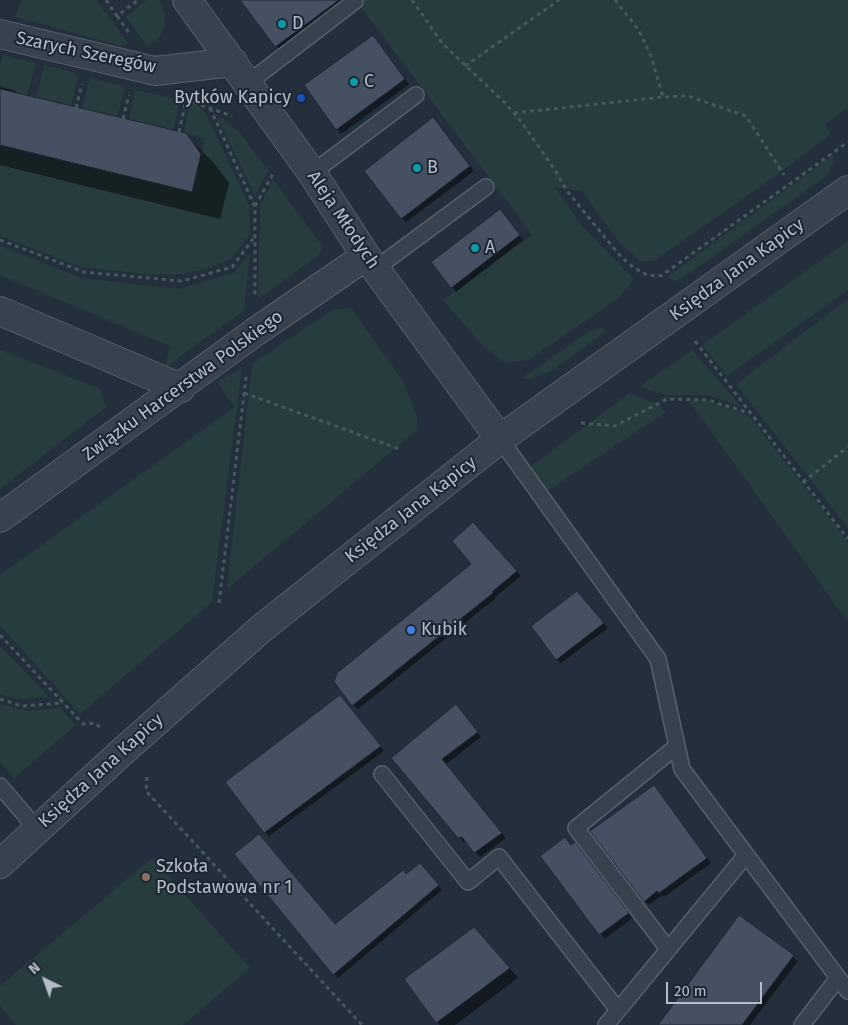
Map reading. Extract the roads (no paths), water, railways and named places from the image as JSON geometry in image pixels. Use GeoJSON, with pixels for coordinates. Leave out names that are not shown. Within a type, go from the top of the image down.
{"type":"FeatureCollection","features":[{"type":"Feature","properties":{"kind":"street","name":"Aleja Młodych"},"geometry":{"type":"LineString","coordinates":[[187,0],[312,173],[371,262],[500,440]]}},
{"type":"Feature","properties":{"kind":"street","name":"Szarych Szeregów"},"geometry":{"type":"LineString","coordinates":[[0,34],[155,71],[240,72]]}},
{"type":"Feature","properties":{"kind":"street","name":"Księdza Jana Kapicy"},"geometry":{"type":"LineString","coordinates":[[0,864],[262,628],[500,440],[848,190]]}},
{"type":"Feature","properties":{"kind":"street","name":"Związku Harcerstwa Polskiego"},"geometry":{"type":"LineString","coordinates":[[0,518],[181,388],[255,332],[371,262]]}},
{"type":"Feature","properties":{"kind":"street"},"geometry":{"type":"LineString","coordinates":[[0,311],[181,388]]}},
{"type":"Feature","properties":{"kind":"lane"},"geometry":{"type":"LineString","coordinates":[[240,72],[355,0]]}},
{"type":"Feature","properties":{"kind":"lane"},"geometry":{"type":"LineString","coordinates":[[312,173],[416,95]]}},
{"type":"Feature","properties":{"kind":"lane"},"geometry":{"type":"LineString","coordinates":[[371,262],[486,187]]}},
{"type":"Feature","properties":{"kind":"lane"},"geometry":{"type":"LineString","coordinates":[[500,440],[658,659],[682,769],[848,991]]}},
{"type":"Feature","properties":{"kind":"lane"},"geometry":{"type":"LineString","coordinates":[[668,949],[576,828],[677,746]]}},
{"type":"Feature","properties":{"kind":"lane"},"geometry":{"type":"LineString","coordinates":[[382,774],[468,882],[499,858],[618,1010]]}},
{"type":"Feature","properties":{"kind":"lane"},"geometry":{"type":"LineString","coordinates":[[0,786],[37,829]]}},
{"type":"Feature","properties":{"kind":"lane"},"geometry":{"type":"LineString","coordinates":[[606,1025],[746,855]]}},
{"type":"Feature","properties":{"kind":"lane"},"geometry":{"type":"LineString","coordinates":[[802,1025],[838,978]]}},
{"type":"Feature","properties":{"kind":"place","name":"D"},"geometry":{"type":"Point","coordinates":[282,24]}},
{"type":"Feature","properties":{"kind":"place","name":"C"},"geometry":{"type":"Point","coordinates":[354,82]}},
{"type":"Feature","properties":{"kind":"place","name":"Bytków Kapicy"},"geometry":{"type":"Point","coordinates":[301,98]}},
{"type":"Feature","properties":{"kind":"place","name":"B"},"geometry":{"type":"Point","coordinates":[417,168]}},
{"type":"Feature","properties":{"kind":"place","name":"A"},"geometry":{"type":"Point","coordinates":[475,248]}},
{"type":"Feature","properties":{"kind":"place","name":"Kubik"},"geometry":{"type":"Point","coordinates":[411,630]}},
{"type":"Feature","properties":{"kind":"place","name":"Szkoła Podstawowa nr 1"},"geometry":{"type":"Point","coordinates":[146,877]}}]}
